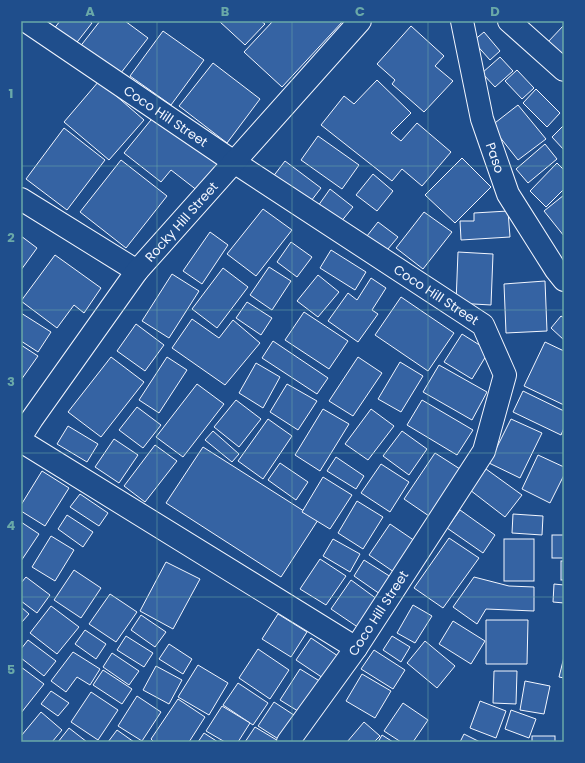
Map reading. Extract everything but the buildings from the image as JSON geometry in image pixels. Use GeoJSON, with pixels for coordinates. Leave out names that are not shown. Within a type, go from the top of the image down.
{"type":"FeatureCollection","features":[{"type":"Feature","properties":{"kind":"street","name":"Coco Hill Street"},"geometry":{"type":"LineString","coordinates":[[26,21],[234,162],[483,325],[506,375],[484,451],[356,648],[288,742]]}},
{"type":"Feature","properties":{"kind":"street","name":"Rocky Hill Street"},"geometry":{"type":"LineString","coordinates":[[25,422],[137,271],[360,21]]}},
{"type":"Feature","properties":{"kind":"street","name":"Paso"},"geometry":{"type":"LineString","coordinates":[[462,21],[482,119],[508,194],[556,270],[564,280]]}},
{"type":"Feature","properties":{"kind":"street"},"geometry":{"type":"LineString","coordinates":[[509,21],[564,70]]}},
{"type":"Feature","properties":{"kind":"street"},"geometry":{"type":"LineString","coordinates":[[21,199],[137,271]]}},
{"type":"Feature","properties":{"kind":"street"},"geometry":{"type":"LineString","coordinates":[[21,441],[356,648]]}}]}
